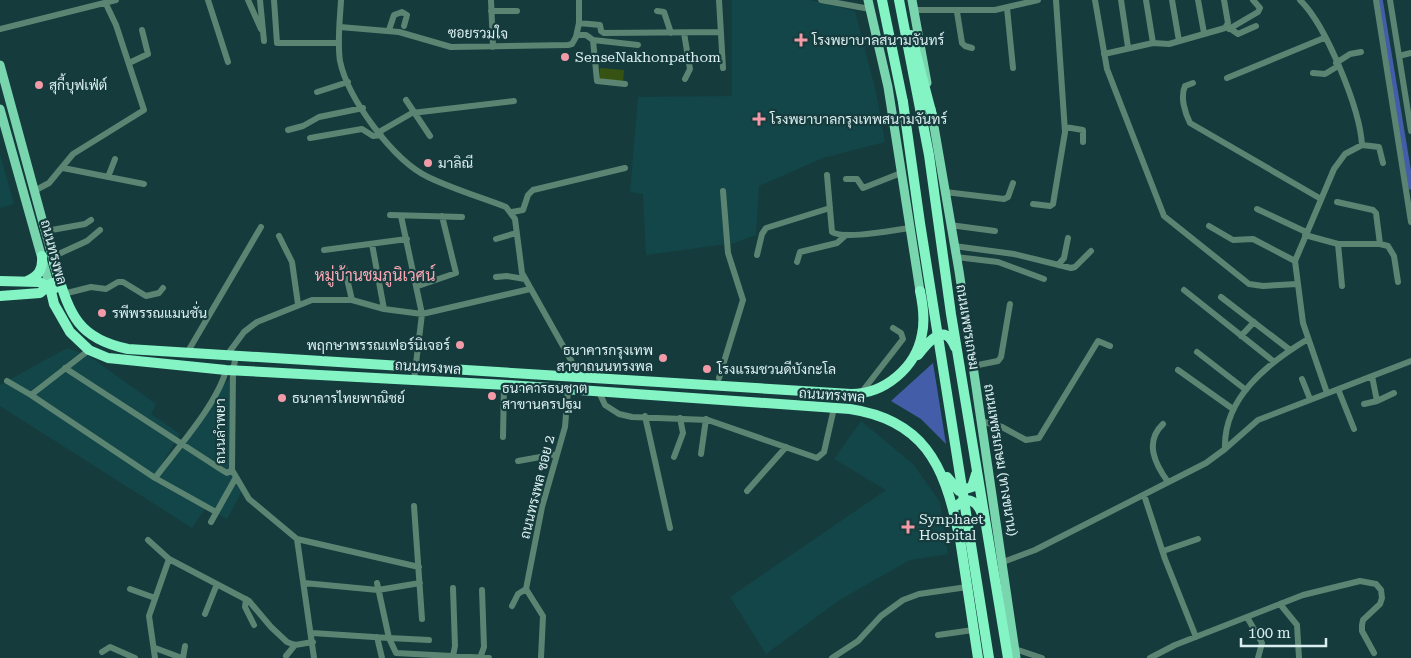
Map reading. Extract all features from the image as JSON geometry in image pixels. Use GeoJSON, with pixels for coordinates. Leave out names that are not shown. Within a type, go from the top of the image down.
{"type":"FeatureCollection","features":[{"type":"Feature","properties":{"kind":"highway"},"geometry":{"type":"LineString","coordinates":[[882,0],[903,102],[920,223],[989,658]]}},
{"type":"Feature","properties":{"kind":"highway"},"geometry":{"type":"LineString","coordinates":[[900,0],[932,115]]}},
{"type":"Feature","properties":{"kind":"highway","name":"ถนนเพชรเกษม"},"geometry":{"type":"LineString","coordinates":[[900,0],[929,155],[960,366],[1008,658]]}},
{"type":"Feature","properties":{"kind":"highway"},"geometry":{"type":"LineString","coordinates":[[27,281],[34,278],[49,259]]}},
{"type":"Feature","properties":{"kind":"highway"},"geometry":{"type":"LineString","coordinates":[[0,296],[32,294],[50,287],[54,280],[49,259]]}},
{"type":"Feature","properties":{"kind":"highway","name":"ถนนทรงพล"},"geometry":{"type":"LineString","coordinates":[[49,259],[64,297],[83,328],[103,343],[128,349],[705,386],[861,394],[873,392],[885,386],[900,374],[910,360],[922,336],[923,308],[920,292]]}},
{"type":"Feature","properties":{"kind":"highway"},"geometry":{"type":"LineString","coordinates":[[0,281],[27,281],[50,287],[64,297]]}},
{"type":"Feature","properties":{"kind":"highway","name":"ถนนทรงพล"},"geometry":{"type":"LineString","coordinates":[[50,287],[54,304],[65,326],[89,350],[108,358],[229,370],[504,385],[834,408],[870,412],[888,418],[924,446],[938,466],[952,501],[978,658]]}},
{"type":"Feature","properties":{"kind":"highway"},"geometry":{"type":"LineString","coordinates":[[920,292],[925,303],[930,308],[937,308],[946,302],[948,289]]}},
{"type":"Feature","properties":{"kind":"highway"},"geometry":{"type":"LineString","coordinates":[[32,294],[54,304]]}},
{"type":"Feature","properties":{"kind":"highway"},"geometry":{"type":"LineString","coordinates":[[900,374],[930,340],[938,335],[945,334],[952,339],[960,366]]}},
{"type":"Feature","properties":{"kind":"highway"},"geometry":{"type":"LineString","coordinates":[[705,386],[705,399]]}},
{"type":"Feature","properties":{"kind":"highway"},"geometry":{"type":"LineString","coordinates":[[938,466],[959,491],[968,489],[975,483],[976,464]]}},
{"type":"Feature","properties":{"kind":"highway"},"geometry":{"type":"LineString","coordinates":[[958,533],[957,507],[965,500],[978,505],[988,532]]}},
{"type":"Feature","properties":{"kind":"main road","name":"ถนนเพชรเกษม (ทางขนาน)"},"geometry":{"type":"LineString","coordinates":[[912,0],[956,257],[1016,653]]}},
{"type":"Feature","properties":{"kind":"main road"},"geometry":{"type":"LineString","coordinates":[[869,5],[888,87],[920,292]]}},
{"type":"Feature","properties":{"kind":"main road","name":"ถนนทรงพล"},"geometry":{"type":"LineString","coordinates":[[0,65],[46,232],[50,287]]}},
{"type":"Feature","properties":{"kind":"main road","name":"ถนนทรงพล"},"geometry":{"type":"LineString","coordinates":[[0,109],[49,259]]}},
{"type":"Feature","properties":{"kind":"street"},"geometry":{"type":"LineString","coordinates":[[0,29],[116,0]]}},
{"type":"Feature","properties":{"kind":"street"},"geometry":{"type":"LineString","coordinates":[[208,0],[228,62]]}},
{"type":"Feature","properties":{"kind":"street"},"geometry":{"type":"LineString","coordinates":[[248,0],[264,37],[260,0]]}},
{"type":"Feature","properties":{"kind":"street"},"geometry":{"type":"LineString","coordinates":[[274,0],[276,43],[339,43]]}},
{"type":"Feature","properties":{"kind":"street"},"geometry":{"type":"LineString","coordinates":[[341,0],[340,60],[348,82],[363,108],[402,160],[422,173],[506,207],[512,212],[520,268],[581,378]]}},
{"type":"Feature","properties":{"kind":"street"},"geometry":{"type":"LineString","coordinates":[[491,0],[492,47]]}},
{"type":"Feature","properties":{"kind":"street"},"geometry":{"type":"LineString","coordinates":[[579,0],[577,35],[586,35],[593,40],[638,45]]}},
{"type":"Feature","properties":{"kind":"street"},"geometry":{"type":"LineString","coordinates":[[718,0],[723,68]]}},
{"type":"Feature","properties":{"kind":"street"},"geometry":{"type":"LineString","coordinates":[[821,0],[869,5]]}},
{"type":"Feature","properties":{"kind":"street"},"geometry":{"type":"LineString","coordinates":[[914,10],[957,12],[1008,8],[1038,0]]}},
{"type":"Feature","properties":{"kind":"street"},"geometry":{"type":"LineString","coordinates":[[1033,204],[1050,206],[1053,204],[1056,195],[1065,127],[1056,0]]}},
{"type":"Feature","properties":{"kind":"street"},"geometry":{"type":"LineString","coordinates":[[1095,0],[1107,69],[1166,218],[1250,284],[1263,286],[1297,284]]}},
{"type":"Feature","properties":{"kind":"street"},"geometry":{"type":"LineString","coordinates":[[1121,0],[1128,47]]}},
{"type":"Feature","properties":{"kind":"street"},"geometry":{"type":"LineString","coordinates":[[1146,0],[1153,43]]}},
{"type":"Feature","properties":{"kind":"street"},"geometry":{"type":"LineString","coordinates":[[1172,0],[1179,41]]}},
{"type":"Feature","properties":{"kind":"street"},"geometry":{"type":"LineString","coordinates":[[1198,0],[1204,33]]}},
{"type":"Feature","properties":{"kind":"street"},"geometry":{"type":"LineString","coordinates":[[1224,0],[1228,27],[1238,34],[1256,26]]}},
{"type":"Feature","properties":{"kind":"street"},"geometry":{"type":"LineString","coordinates":[[1104,54],[1124,50],[1128,47],[1179,41],[1228,27],[1258,12],[1260,8],[1252,0]]}},
{"type":"Feature","properties":{"kind":"street"},"geometry":{"type":"LineString","coordinates":[[1300,0],[1313,17],[1337,64],[1353,106],[1362,145]]}},
{"type":"Feature","properties":{"kind":"street"},"geometry":{"type":"LineString","coordinates":[[1376,0],[1411,222]]}},
{"type":"Feature","properties":{"kind":"street"},"geometry":{"type":"LineString","coordinates":[[1390,0],[1409,106],[1411,130]]}},
{"type":"Feature","properties":{"kind":"street"},"geometry":{"type":"LineString","coordinates":[[34,191],[49,183],[73,154],[144,110],[129,63],[106,4]]}},
{"type":"Feature","properties":{"kind":"street"},"geometry":{"type":"LineString","coordinates":[[1008,8],[1013,68]]}},
{"type":"Feature","properties":{"kind":"street"},"geometry":{"type":"LineString","coordinates":[[491,11],[517,11]]}},
{"type":"Feature","properties":{"kind":"street"},"geometry":{"type":"LineString","coordinates":[[657,11],[664,12],[670,33]]}},
{"type":"Feature","properties":{"kind":"street"},"geometry":{"type":"LineString","coordinates":[[389,30],[394,15],[397,13],[402,12],[407,16],[404,26]]}},
{"type":"Feature","properties":{"kind":"street"},"geometry":{"type":"LineString","coordinates":[[957,12],[962,43],[964,46],[972,48]]}},
{"type":"Feature","properties":{"kind":"street"},"geometry":{"type":"LineString","coordinates":[[579,23],[600,25],[601,31],[604,33],[720,32]]}},
{"type":"Feature","properties":{"kind":"street","name":"ซอยรวมใจ"},"geometry":{"type":"LineString","coordinates":[[340,27],[389,30],[451,47],[568,45],[575,41],[577,35]]}},
{"type":"Feature","properties":{"kind":"street"},"geometry":{"type":"LineString","coordinates":[[129,63],[148,54],[142,30]]}},
{"type":"Feature","properties":{"kind":"street"},"geometry":{"type":"LineString","coordinates":[[684,33],[690,69],[685,79]]}},
{"type":"Feature","properties":{"kind":"street"},"geometry":{"type":"LineString","coordinates":[[1226,78],[1324,38]]}},
{"type":"Feature","properties":{"kind":"street"},"geometry":{"type":"LineString","coordinates":[[593,40],[597,82],[625,84]]}},
{"type":"Feature","properties":{"kind":"street"},"geometry":{"type":"LineString","coordinates":[[1313,73],[1325,74],[1350,54],[1361,52]]}},
{"type":"Feature","properties":{"kind":"street"},"geometry":{"type":"LineString","coordinates":[[1399,56],[1411,53]]}},
{"type":"Feature","properties":{"kind":"street"},"geometry":{"type":"LineString","coordinates":[[317,92],[348,82]]}},
{"type":"Feature","properties":{"kind":"street"},"geometry":{"type":"LineString","coordinates":[[1193,82],[1185,86],[1183,93],[1185,111],[1190,123],[1321,199]]}},
{"type":"Feature","properties":{"kind":"street"},"geometry":{"type":"LineString","coordinates":[[1404,86],[1411,82]]}},
{"type":"Feature","properties":{"kind":"street"},"geometry":{"type":"LineString","coordinates":[[406,100],[430,136]]}},
{"type":"Feature","properties":{"kind":"street"},"geometry":{"type":"LineString","coordinates":[[310,138],[362,129],[373,136],[414,112],[514,101]]}},
{"type":"Feature","properties":{"kind":"street"},"geometry":{"type":"LineString","coordinates":[[288,130],[303,126],[319,117],[363,108]]}},
{"type":"Feature","properties":{"kind":"street"},"geometry":{"type":"LineString","coordinates":[[1065,127],[1083,130],[1083,142]]}},
{"type":"Feature","properties":{"kind":"street"},"geometry":{"type":"LineString","coordinates":[[1327,393],[1308,339],[1297,284],[1295,261],[1338,162],[1345,154],[1362,145],[1379,147],[1383,163]]}},
{"type":"Feature","properties":{"kind":"street"},"geometry":{"type":"LineString","coordinates":[[108,177],[115,159]]}},
{"type":"Feature","properties":{"kind":"street"},"geometry":{"type":"LineString","coordinates":[[63,168],[144,184]]}},
{"type":"Feature","properties":{"kind":"street"},"geometry":{"type":"LineString","coordinates":[[512,212],[523,210],[528,196],[533,190],[626,168]]}},
{"type":"Feature","properties":{"kind":"street"},"geometry":{"type":"LineString","coordinates":[[846,179],[857,179],[863,188],[901,173]]}},
{"type":"Feature","properties":{"kind":"street"},"geometry":{"type":"LineString","coordinates":[[827,176],[832,232],[846,235],[910,228]]}},
{"type":"Feature","properties":{"kind":"street"},"geometry":{"type":"LineString","coordinates":[[945,192],[1004,199],[1008,197],[1012,183]]}},
{"type":"Feature","properties":{"kind":"street"},"geometry":{"type":"LineString","coordinates":[[719,378],[743,300],[728,253],[723,191]]}},
{"type":"Feature","properties":{"kind":"street"},"geometry":{"type":"LineString","coordinates":[[1337,202],[1373,210],[1376,213],[1380,244]]}},
{"type":"Feature","properties":{"kind":"street"},"geometry":{"type":"LineString","coordinates":[[757,255],[762,234],[766,228],[830,208]]}},
{"type":"Feature","properties":{"kind":"street"},"geometry":{"type":"LineString","coordinates":[[1257,209],[1306,234],[1338,244],[1380,244],[1388,246],[1392,250],[1398,282]]}},
{"type":"Feature","properties":{"kind":"street"},"geometry":{"type":"LineString","coordinates":[[390,215],[462,217]]}},
{"type":"Feature","properties":{"kind":"street"},"geometry":{"type":"LineString","coordinates":[[401,216],[418,286],[422,314],[414,380]]}},
{"type":"Feature","properties":{"kind":"street"},"geometry":{"type":"LineString","coordinates":[[418,286],[456,273],[442,216]]}},
{"type":"Feature","properties":{"kind":"street"},"geometry":{"type":"LineString","coordinates":[[46,232],[85,224],[90,220]]}},
{"type":"Feature","properties":{"kind":"street"},"geometry":{"type":"LineString","coordinates":[[950,225],[996,231]]}},
{"type":"Feature","properties":{"kind":"street"},"geometry":{"type":"LineString","coordinates":[[1209,226],[1233,240],[1253,239],[1295,261]]}},
{"type":"Feature","properties":{"kind":"street"},"geometry":{"type":"LineString","coordinates":[[187,353],[261,227]]}},
{"type":"Feature","properties":{"kind":"street"},"geometry":{"type":"LineString","coordinates":[[49,259],[87,241],[100,230]]}},
{"type":"Feature","properties":{"kind":"street"},"geometry":{"type":"LineString","coordinates":[[496,239],[516,233]]}},
{"type":"Feature","properties":{"kind":"street"},"geometry":{"type":"LineString","coordinates":[[797,262],[800,252],[837,243],[846,235]]}},
{"type":"Feature","properties":{"kind":"street"},"geometry":{"type":"LineString","coordinates":[[279,236],[292,262],[298,304]]}},
{"type":"Feature","properties":{"kind":"street"},"geometry":{"type":"LineString","coordinates":[[1058,265],[1064,258],[1068,238]]}},
{"type":"Feature","properties":{"kind":"street"},"geometry":{"type":"LineString","coordinates":[[324,250],[407,239]]}},
{"type":"Feature","properties":{"kind":"street"},"geometry":{"type":"LineString","coordinates":[[372,244],[384,308]]}},
{"type":"Feature","properties":{"kind":"street"},"geometry":{"type":"LineString","coordinates":[[1338,244],[1342,286]]}},
{"type":"Feature","properties":{"kind":"street"},"geometry":{"type":"LineString","coordinates":[[954,246],[1014,254],[1058,265],[1075,267],[1091,251]]}},
{"type":"Feature","properties":{"kind":"street"},"geometry":{"type":"LineString","coordinates":[[956,257],[998,262],[1044,279]]}},
{"type":"Feature","properties":{"kind":"street"},"geometry":{"type":"LineString","coordinates":[[344,266],[352,300]]}},
{"type":"Feature","properties":{"kind":"street"},"geometry":{"type":"LineString","coordinates":[[496,277],[507,276],[525,279]]}},
{"type":"Feature","properties":{"kind":"street"},"geometry":{"type":"LineString","coordinates":[[64,297],[92,287],[106,288],[118,282],[123,282],[146,296],[159,293],[162,288]]}},
{"type":"Feature","properties":{"kind":"street"},"geometry":{"type":"LineString","coordinates":[[231,356],[244,332],[257,322],[298,304],[322,299],[352,300],[384,308],[422,314],[530,289]]}},
{"type":"Feature","properties":{"kind":"street"},"geometry":{"type":"LineString","coordinates":[[1184,290],[1273,362]]}},
{"type":"Feature","properties":{"kind":"street"},"geometry":{"type":"LineString","coordinates":[[1221,297],[1290,350]]}},
{"type":"Feature","properties":{"kind":"street"},"geometry":{"type":"LineString","coordinates":[[973,366],[998,361],[1001,357],[1010,304]]}},
{"type":"Feature","properties":{"kind":"street"},"geometry":{"type":"LineString","coordinates":[[1241,336],[1254,322]]}},
{"type":"Feature","properties":{"kind":"street"},"geometry":{"type":"LineString","coordinates":[[861,394],[903,339],[901,333],[893,328]]}},
{"type":"Feature","properties":{"kind":"street"},"geometry":{"type":"LineString","coordinates":[[1225,449],[1226,424],[1233,409],[1246,390],[1273,362],[1308,339]]}},
{"type":"Feature","properties":{"kind":"street"},"geometry":{"type":"LineString","coordinates":[[981,421],[1002,427],[1026,440],[1038,438],[1098,341],[1110,346]]}},
{"type":"Feature","properties":{"kind":"street"},"geometry":{"type":"LineString","coordinates":[[31,395],[89,350]]}},
{"type":"Feature","properties":{"kind":"street"},"geometry":{"type":"LineString","coordinates":[[1197,352],[1246,390]]}},
{"type":"Feature","properties":{"kind":"street","name":"ถนนลำพยา"},"geometry":{"type":"LineString","coordinates":[[231,356],[229,370],[232,470],[235,479],[249,499],[297,539]]}},
{"type":"Feature","properties":{"kind":"street"},"geometry":{"type":"LineString","coordinates":[[1003,562],[1035,550],[1206,463],[1258,420],[1411,361]]}},
{"type":"Feature","properties":{"kind":"street"},"geometry":{"type":"LineString","coordinates":[[65,368],[227,473],[232,470]]}},
{"type":"Feature","properties":{"kind":"street"},"geometry":{"type":"LineString","coordinates":[[155,478],[203,413],[229,370]]}},
{"type":"Feature","properties":{"kind":"street"},"geometry":{"type":"LineString","coordinates":[[1178,370],[1233,409]]}},
{"type":"Feature","properties":{"kind":"street"},"geometry":{"type":"LineString","coordinates":[[1372,376],[1377,401]]}},
{"type":"Feature","properties":{"kind":"street"},"geometry":{"type":"LineString","coordinates":[[1302,380],[1310,400]]}},
{"type":"Feature","properties":{"kind":"street"},"geometry":{"type":"LineString","coordinates":[[7,381],[155,478],[216,512]]}},
{"type":"Feature","properties":{"kind":"street"},"geometry":{"type":"LineString","coordinates":[[504,385],[504,437]]}},
{"type":"Feature","properties":{"kind":"street"},"geometry":{"type":"LineString","coordinates":[[1338,389],[1354,429]]}},
{"type":"Feature","properties":{"kind":"street","name":"ถนนทรงพล ซอย 2"},"geometry":{"type":"LineString","coordinates":[[526,589],[542,507],[565,426],[568,390]]}},
{"type":"Feature","properties":{"kind":"street"},"geometry":{"type":"LineString","coordinates":[[599,392],[610,410],[632,416],[706,420],[817,458],[823,455],[834,408]]}},
{"type":"Feature","properties":{"kind":"street"},"geometry":{"type":"LineString","coordinates":[[1364,404],[1377,401],[1394,392]]}},
{"type":"Feature","properties":{"kind":"street"},"geometry":{"type":"LineString","coordinates":[[646,416],[670,528]]}},
{"type":"Feature","properties":{"kind":"street"},"geometry":{"type":"LineString","coordinates":[[674,457],[683,433],[680,418]]}},
{"type":"Feature","properties":{"kind":"street"},"geometry":{"type":"LineString","coordinates":[[701,454],[706,420]]}},
{"type":"Feature","properties":{"kind":"street"},"geometry":{"type":"LineString","coordinates":[[1162,424],[1153,437],[1153,449],[1156,465],[1168,482]]}},
{"type":"Feature","properties":{"kind":"street"},"geometry":{"type":"LineString","coordinates":[[747,492],[786,447]]}},
{"type":"Feature","properties":{"kind":"street"},"geometry":{"type":"LineString","coordinates":[[518,461],[557,454]]}},
{"type":"Feature","properties":{"kind":"street"},"geometry":{"type":"LineString","coordinates":[[211,522],[235,479]]}},
{"type":"Feature","properties":{"kind":"street"},"geometry":{"type":"LineString","coordinates":[[1144,495],[1163,552],[1196,637]]}},
{"type":"Feature","properties":{"kind":"street"},"geometry":{"type":"LineString","coordinates":[[414,506],[422,619]]}},
{"type":"Feature","properties":{"kind":"street"},"geometry":{"type":"LineString","coordinates":[[314,658],[312,633],[297,539],[419,567]]}},
{"type":"Feature","properties":{"kind":"street"},"geometry":{"type":"LineString","coordinates":[[1163,552],[1198,539]]}},
{"type":"Feature","properties":{"kind":"street"},"geometry":{"type":"LineString","coordinates":[[148,540],[169,558],[246,599],[255,606],[281,638],[295,645],[313,642]]}},
{"type":"Feature","properties":{"kind":"street"},"geometry":{"type":"LineString","coordinates":[[155,658],[149,616],[169,558]]}},
{"type":"Feature","properties":{"kind":"street"},"geometry":{"type":"LineString","coordinates":[[1150,658],[1162,655],[1196,637],[1312,592],[1360,581],[1376,584],[1381,590],[1382,598],[1380,604],[1363,620],[1362,625],[1362,631],[1374,653]]}},
{"type":"Feature","properties":{"kind":"street"},"geometry":{"type":"LineString","coordinates":[[304,583],[378,586],[420,583]]}},
{"type":"Feature","properties":{"kind":"street"},"geometry":{"type":"LineString","coordinates":[[205,614],[217,584]]}},
{"type":"Feature","properties":{"kind":"street"},"geometry":{"type":"LineString","coordinates":[[378,586],[389,638],[396,653],[489,658]]}},
{"type":"Feature","properties":{"kind":"street"},"geometry":{"type":"LineString","coordinates":[[832,658],[858,641],[881,616],[903,600],[919,594],[967,587]]}},
{"type":"Feature","properties":{"kind":"street"},"geometry":{"type":"LineString","coordinates":[[453,588],[455,646],[453,656]]}},
{"type":"Feature","properties":{"kind":"street"},"geometry":{"type":"LineString","coordinates":[[130,589],[155,598]]}},
{"type":"Feature","properties":{"kind":"street"},"geometry":{"type":"LineString","coordinates":[[512,606],[518,594],[526,589],[543,616],[541,658]]}},
{"type":"Feature","properties":{"kind":"street"},"geometry":{"type":"LineString","coordinates":[[480,658],[484,647],[482,590]]}},
{"type":"Feature","properties":{"kind":"street"},"geometry":{"type":"LineString","coordinates":[[246,599],[245,607],[254,625]]}},
{"type":"Feature","properties":{"kind":"street"},"geometry":{"type":"LineString","coordinates":[[1280,604],[1297,625],[1299,658]]}},
{"type":"Feature","properties":{"kind":"street"},"geometry":{"type":"LineString","coordinates":[[1247,617],[1262,643],[1258,658]]}},
{"type":"Feature","properties":{"kind":"street"},"geometry":{"type":"LineString","coordinates":[[938,635],[973,630]]}},
{"type":"Feature","properties":{"kind":"street"},"geometry":{"type":"LineString","coordinates":[[312,633],[429,640]]}},
{"type":"Feature","properties":{"kind":"street"},"geometry":{"type":"LineString","coordinates":[[377,637],[382,658]]}},
{"type":"Feature","properties":{"kind":"street"},"geometry":{"type":"LineString","coordinates":[[286,656],[295,645]]}},
{"type":"Feature","properties":{"kind":"street"},"geometry":{"type":"LineString","coordinates":[[155,648],[182,658],[186,646]]}},
{"type":"Feature","properties":{"kind":"street"},"geometry":{"type":"LineString","coordinates":[[102,652],[110,647],[135,658]]}},
{"type":"Feature","properties":{"kind":"street"},"geometry":{"type":"LineString","coordinates":[[1016,653],[1042,658]]}},
{"type":"Feature","properties":{"kind":"shaded area","name":"โรงพยาบาลกรุงเทพสนามจันทร์"},"geometry":{"type":"Polygon","coordinates":[[[732,0],[810,0],[855,11],[876,92],[885,142],[823,158],[759,186],[756,235],[734,243],[646,255],[643,194],[630,192],[638,97],[732,96],[732,0]]]}},
{"type":"Feature","properties":{"kind":"shaded area"},"geometry":{"type":"Polygon","coordinates":[[[0,154],[14,204],[0,208],[0,154]]]}},
{"type":"Feature","properties":{"kind":"shaded area"},"geometry":{"type":"Polygon","coordinates":[[[67,348],[89,356],[156,404],[151,414],[180,434],[152,480],[205,509],[192,528],[0,406],[0,385],[67,348]]]}},
{"type":"Feature","properties":{"kind":"shaded area"},"geometry":{"type":"Polygon","coordinates":[[[231,376],[229,456],[242,491],[227,519],[155,478],[231,376]]]}},
{"type":"Feature","properties":{"kind":"shaded area"},"geometry":{"type":"Polygon","coordinates":[[[861,421],[913,464],[940,502],[948,554],[910,560],[838,601],[766,654],[730,597],[886,490],[834,459],[861,421]]]}},
{"type":"Feature","properties":{"kind":"green space"},"geometry":{"type":"Polygon","coordinates":[[[600,68],[624,70],[623,82],[599,80],[600,68]]]}},
{"type":"Feature","properties":{"kind":"water"},"geometry":{"type":"Polygon","coordinates":[[[933,363],[946,444],[921,419],[891,401],[933,363]]]}},
{"type":"Feature","properties":{"kind":"waterway"},"geometry":{"type":"LineString","coordinates":[[1380,0],[1411,187]]}},
{"type":"Feature","properties":{"kind":"place","name":"โรงพยาบาลสนามจันทร์"},"geometry":{"type":"Point","coordinates":[801,40]}},
{"type":"Feature","properties":{"kind":"place","name":"SenseNakhonpathom"},"geometry":{"type":"Point","coordinates":[565,57]}},
{"type":"Feature","properties":{"kind":"place","name":"สุกี้บุฟเฟ่ต์"},"geometry":{"type":"Point","coordinates":[39,85]}},
{"type":"Feature","properties":{"kind":"place","name":"โรงพยาบาลกรุงเทพสนามจันทร์"},"geometry":{"type":"Point","coordinates":[759,119]}},
{"type":"Feature","properties":{"kind":"place","name":"มาลิณี"},"geometry":{"type":"Point","coordinates":[428,163]}},
{"type":"Feature","properties":{"kind":"place","name":"รพีพรรณแมนชั่น"},"geometry":{"type":"Point","coordinates":[102,313]}},
{"type":"Feature","properties":{"kind":"place","name":"พฤกษาพรรณเฟอร์นิเจอร์"},"geometry":{"type":"Point","coordinates":[460,345]}},
{"type":"Feature","properties":{"kind":"place","name":"ธนาคารกรุงเทพ สาขาถนนทรงพล"},"geometry":{"type":"Point","coordinates":[663,358]}},
{"type":"Feature","properties":{"kind":"place","name":"โรงแรมชวนดีบังกะโล"},"geometry":{"type":"Point","coordinates":[707,369]}},
{"type":"Feature","properties":{"kind":"place","name":"ธนาคารธนชาต สาขานครปฐม"},"geometry":{"type":"Point","coordinates":[492,396]}},
{"type":"Feature","properties":{"kind":"place","name":"ธนาคารไทยพาณิชย์"},"geometry":{"type":"Point","coordinates":[282,398]}},
{"type":"Feature","properties":{"kind":"place","name":"Synphaet Hospital"},"geometry":{"type":"Point","coordinates":[908,527]}},
{"type":"Feature","properties":{"kind":"district","name":"หมู่บ้านชมภูนิเวศน์"},"geometry":{"type":"Point","coordinates":[375,275]}}]}
